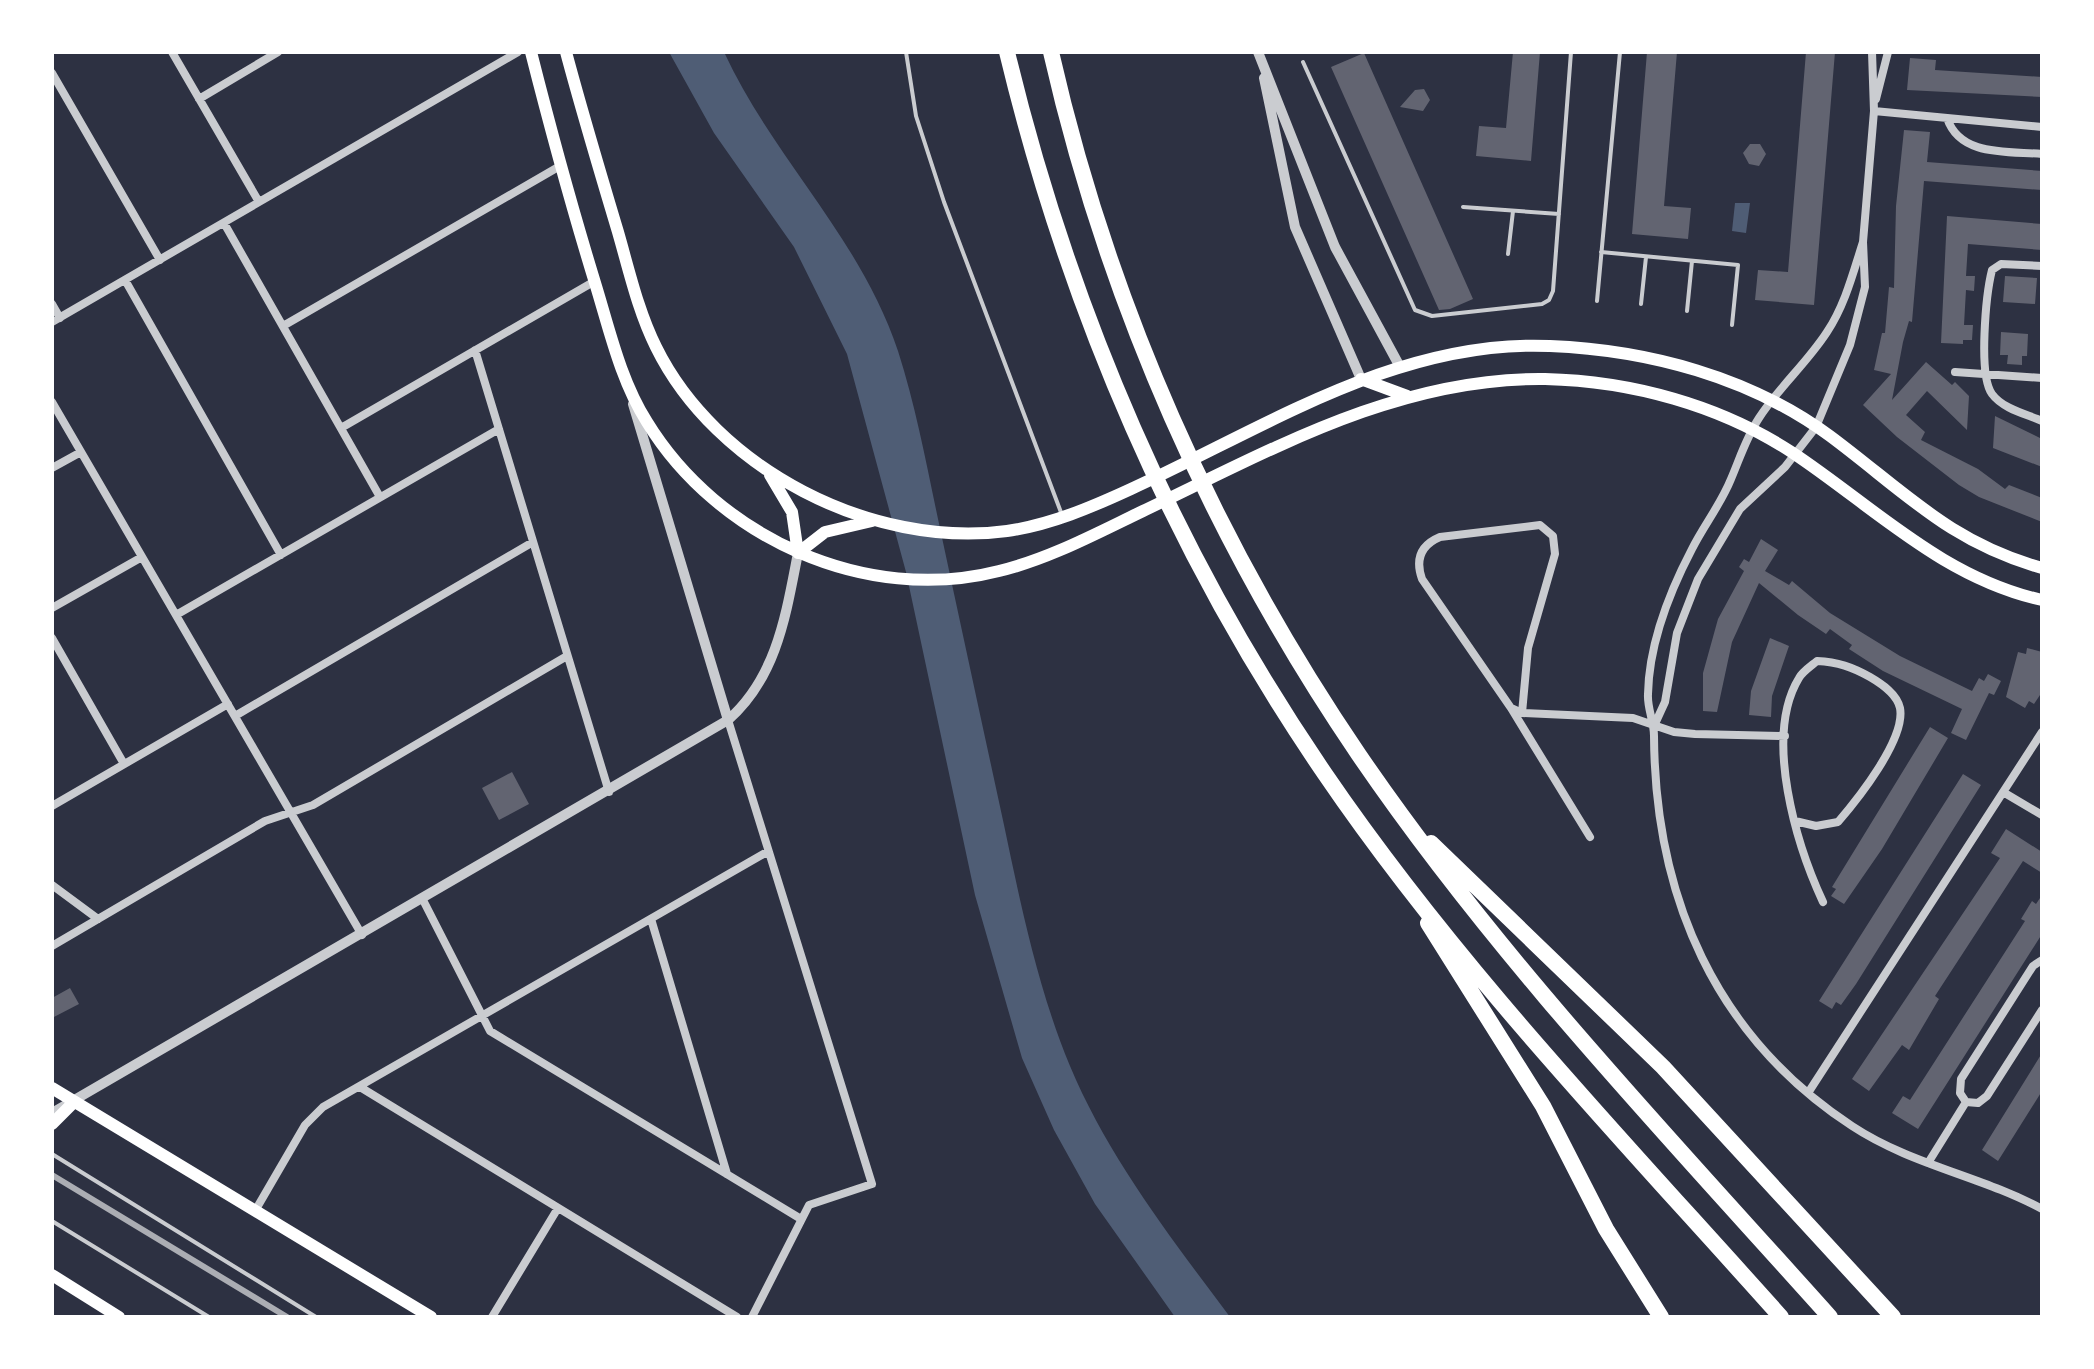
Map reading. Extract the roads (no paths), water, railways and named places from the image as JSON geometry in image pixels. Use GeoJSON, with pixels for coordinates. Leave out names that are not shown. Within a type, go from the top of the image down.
{"type":"FeatureCollection","features":[{"type":"Feature","properties":{"kind":"highway"},"geometry":{"type":"LineString","coordinates":[[1007,52],[1030,143],[1081,302],[1163,494],[1215,595],[1271,690],[1326,776],[1405,881],[1547,1054],[1781,1317]]}},
{"type":"Feature","properties":{"kind":"highway"},"geometry":{"type":"LineString","coordinates":[[1051,52],[1079,163],[1143,350],[1194,467],[1286,642],[1330,712],[1402,815],[1541,992],[1830,1317]]}},
{"type":"Feature","properties":{"kind":"highway"},"geometry":{"type":"LineString","coordinates":[[1402,815],[1663,1067],[1893,1317]]}},
{"type":"Feature","properties":{"kind":"highway"},"geometry":{"type":"LineString","coordinates":[[1405,881],[1439,943],[1543,1106],[1606,1229],[1661,1317]]}},
{"type":"Feature","properties":{"kind":"main road"},"geometry":{"type":"LineString","coordinates":[[531,52],[560,166],[626,381],[652,430],[696,483],[738,519],[798,553],[851,571],[885,577],[969,577],[1026,563],[1339,419],[1407,396],[1516,379],[1580,380],[1685,402],[1752,429],[1796,455],[1904,536],[1950,565],[2042,600]]}},
{"type":"Feature","properties":{"kind":"main road"},"geometry":{"type":"LineString","coordinates":[[566,52],[646,326],[666,366],[689,398],[725,437],[765,467],[819,498],[881,520],[965,532],[1008,531],[1063,517],[1094,504],[1258,430],[1361,379],[1399,365],[1499,347],[1592,349],[1693,369],[1770,400],[1816,427],[1942,525],[1979,545],[2042,568]]}},
{"type":"Feature","properties":{"kind":"main road"},"geometry":{"type":"LineString","coordinates":[[1361,379],[1407,396]]}},
{"type":"Feature","properties":{"kind":"main road"},"geometry":{"type":"LineString","coordinates":[[765,467],[792,512],[798,553]]}},
{"type":"Feature","properties":{"kind":"main road"},"geometry":{"type":"LineString","coordinates":[[798,553],[825,532],[881,520]]}},
{"type":"Feature","properties":{"kind":"main road"},"geometry":{"type":"LineString","coordinates":[[52,1088],[431,1317]]}},
{"type":"Feature","properties":{"kind":"main road"},"geometry":{"type":"LineString","coordinates":[[52,1124],[74,1102]]}},
{"type":"Feature","properties":{"kind":"main road"},"geometry":{"type":"LineString","coordinates":[[52,1275],[111,1315]]}},
{"type":"Feature","properties":{"kind":"street"},"geometry":{"type":"LineString","coordinates":[[172,52],[259,202]]}},
{"type":"Feature","properties":{"kind":"street"},"geometry":{"type":"LineString","coordinates":[[199,99],[278,52]]}},
{"type":"Feature","properties":{"kind":"street"},"geometry":{"type":"LineString","coordinates":[[52,304],[56,320],[518,52]]}},
{"type":"Feature","properties":{"kind":"street"},"geometry":{"type":"LineString","coordinates":[[1654,726],[1665,702],[1677,633],[1698,579],[1740,509],[1796,455],[1816,427],[1844,362],[1862,303],[1866,274],[1863,242],[1874,111],[1872,52]]}},
{"type":"Feature","properties":{"kind":"street"},"geometry":{"type":"LineString","coordinates":[[1874,111],[1888,52]]}},
{"type":"Feature","properties":{"kind":"street"},"geometry":{"type":"LineString","coordinates":[[1260,57],[1335,247],[1399,365]]}},
{"type":"Feature","properties":{"kind":"street"},"geometry":{"type":"LineString","coordinates":[[1260,57],[1295,227],[1361,379]]}},
{"type":"Feature","properties":{"kind":"street"},"geometry":{"type":"LineString","coordinates":[[52,73],[160,260]]}},
{"type":"Feature","properties":{"kind":"street"},"geometry":{"type":"LineString","coordinates":[[1874,111],[2042,127]]}},
{"type":"Feature","properties":{"kind":"street"},"geometry":{"type":"LineString","coordinates":[[1947,118],[1953,133],[1973,147],[2042,154]]}},
{"type":"Feature","properties":{"kind":"street"},"geometry":{"type":"LineString","coordinates":[[283,326],[560,166]]}},
{"type":"Feature","properties":{"kind":"street"},"geometry":{"type":"LineString","coordinates":[[224,223],[380,497]]}},
{"type":"Feature","properties":{"kind":"street"},"geometry":{"type":"LineString","coordinates":[[1863,242],[1836,317],[1770,400],[1752,429],[1731,479],[1684,566],[1662,624],[1647,693],[1654,726],[1660,825],[1676,897],[1689,931],[1744,1028],[1808,1093],[1854,1128],[1928,1163],[2008,1192],[2042,1209]]}},
{"type":"Feature","properties":{"kind":"street"},"geometry":{"type":"LineString","coordinates":[[2042,266],[2005,263],[1992,270],[1984,373],[1990,391],[1999,401],[2042,421]]}},
{"type":"Feature","properties":{"kind":"street"},"geometry":{"type":"LineString","coordinates":[[125,280],[281,555]]}},
{"type":"Feature","properties":{"kind":"street"},"geometry":{"type":"LineString","coordinates":[[341,428],[595,281]]}},
{"type":"Feature","properties":{"kind":"street"},"geometry":{"type":"LineString","coordinates":[[475,350],[609,792]]}},
{"type":"Feature","properties":{"kind":"street"},"geometry":{"type":"LineString","coordinates":[[1955,372],[2042,378]]}},
{"type":"Feature","properties":{"kind":"street"},"geometry":{"type":"LineString","coordinates":[[626,381],[767,852],[872,1184],[815,1202],[801,1219],[752,1317]]}},
{"type":"Feature","properties":{"kind":"street"},"geometry":{"type":"LineString","coordinates":[[52,402],[362,935]]}},
{"type":"Feature","properties":{"kind":"street"},"geometry":{"type":"LineString","coordinates":[[176,615],[499,429]]}},
{"type":"Feature","properties":{"kind":"street"},"geometry":{"type":"LineString","coordinates":[[52,468],[81,452]]}},
{"type":"Feature","properties":{"kind":"street"},"geometry":{"type":"LineString","coordinates":[[1522,713],[1524,669],[1555,554],[1553,536],[1540,525],[1440,537],[1427,543],[1419,556],[1422,579],[1511,708],[1590,837]]}},
{"type":"Feature","properties":{"kind":"street"},"geometry":{"type":"LineString","coordinates":[[235,716],[533,542]]}},
{"type":"Feature","properties":{"kind":"street"},"geometry":{"type":"LineString","coordinates":[[52,1113],[609,792],[728,720],[756,689],[772,659],[798,553]]}},
{"type":"Feature","properties":{"kind":"street"},"geometry":{"type":"LineString","coordinates":[[52,608],[142,557]]}},
{"type":"Feature","properties":{"kind":"street"},"geometry":{"type":"LineString","coordinates":[[52,638],[124,764]]}},
{"type":"Feature","properties":{"kind":"street"},"geometry":{"type":"LineString","coordinates":[[52,946],[265,821],[313,805],[567,656]]}},
{"type":"Feature","properties":{"kind":"street"},"geometry":{"type":"LineString","coordinates":[[1795,821],[1816,826],[1838,822],[1874,774],[1896,732],[1901,712],[1897,698],[1879,682],[1836,662],[1817,661],[1799,678],[1785,736],[1795,821],[1804,861],[1823,902]]}},
{"type":"Feature","properties":{"kind":"street"},"geometry":{"type":"LineString","coordinates":[[52,806],[228,704]]}},
{"type":"Feature","properties":{"kind":"street"},"geometry":{"type":"LineString","coordinates":[[1511,708],[1522,713],[1633,718],[1654,726],[1695,734],[1785,736]]}},
{"type":"Feature","properties":{"kind":"street"},"geometry":{"type":"LineString","coordinates":[[1808,1093],[2042,732]]}},
{"type":"Feature","properties":{"kind":"street"},"geometry":{"type":"LineString","coordinates":[[2003,792],[2042,815]]}},
{"type":"Feature","properties":{"kind":"street"},"geometry":{"type":"LineString","coordinates":[[255,1211],[310,1118],[767,852]]}},
{"type":"Feature","properties":{"kind":"street"},"geometry":{"type":"LineString","coordinates":[[52,885],[98,919]]}},
{"type":"Feature","properties":{"kind":"street"},"geometry":{"type":"LineString","coordinates":[[423,900],[497,1037],[801,1219]]}},
{"type":"Feature","properties":{"kind":"street"},"geometry":{"type":"LineString","coordinates":[[651,919],[727,1175]]}},
{"type":"Feature","properties":{"kind":"street"},"geometry":{"type":"LineString","coordinates":[[1966,1102],[1960,1093],[1961,1079],[2033,966],[2042,960]]}},
{"type":"Feature","properties":{"kind":"street"},"geometry":{"type":"LineString","coordinates":[[1966,1102],[1978,1103],[1987,1096],[2042,1010]]}},
{"type":"Feature","properties":{"kind":"street"},"geometry":{"type":"LineString","coordinates":[[360,1087],[737,1317]]}},
{"type":"Feature","properties":{"kind":"street"},"geometry":{"type":"LineString","coordinates":[[1928,1163],[1966,1102]]}},
{"type":"Feature","properties":{"kind":"street"},"geometry":{"type":"LineString","coordinates":[[492,1317],[558,1208]]}},
{"type":"Feature","properties":{"kind":"lane"},"geometry":{"type":"LineString","coordinates":[[906,52],[916,116],[944,202],[1063,517]]}},
{"type":"Feature","properties":{"kind":"lane"},"geometry":{"type":"LineString","coordinates":[[1303,62],[1415,310],[1432,316],[1542,304],[1549,300],[1571,52]]}},
{"type":"Feature","properties":{"kind":"lane"},"geometry":{"type":"LineString","coordinates":[[1597,301],[1620,52]]}},
{"type":"Feature","properties":{"kind":"lane"},"geometry":{"type":"LineString","coordinates":[[1463,207],[1559,214]]}},
{"type":"Feature","properties":{"kind":"lane"},"geometry":{"type":"LineString","coordinates":[[1508,254],[1513,211]]}},
{"type":"Feature","properties":{"kind":"lane"},"geometry":{"type":"LineString","coordinates":[[1601,252],[1738,265],[1732,325]]}},
{"type":"Feature","properties":{"kind":"lane"},"geometry":{"type":"LineString","coordinates":[[1641,304],[1646,257]]}},
{"type":"Feature","properties":{"kind":"lane"},"geometry":{"type":"LineString","coordinates":[[1687,311],[1692,261]]}},
{"type":"Feature","properties":{"kind":"lane"},"geometry":{"type":"LineString","coordinates":[[52,1154],[316,1317]]}},
{"type":"Feature","properties":{"kind":"lane"},"geometry":{"type":"LineString","coordinates":[[52,1221],[209,1317]]}},
{"type":"Feature","properties":{"kind":"water"},"geometry":{"type":"Polygon","coordinates":[[[669,52],[724,52],[744,91],[862,271],[882,310],[898,351],[917,419],[1024,917],[1059,1037],[1085,1100],[1122,1165],[1163,1227],[1230,1317],[1175,1317],[1095,1204],[1054,1130],[1022,1058],[975,895],[906,572],[847,354],[794,247],[714,133],[669,52]]]}},
{"type":"Feature","properties":{"kind":"water"},"geometry":{"type":"Polygon","coordinates":[[[1735,203],[1750,203],[1746,233],[1732,231],[1735,203]]]}},
{"type":"Feature","properties":{"kind":"railway"},"geometry":{"type":"LineString","coordinates":[[52,1175],[287,1317]]}}]}
